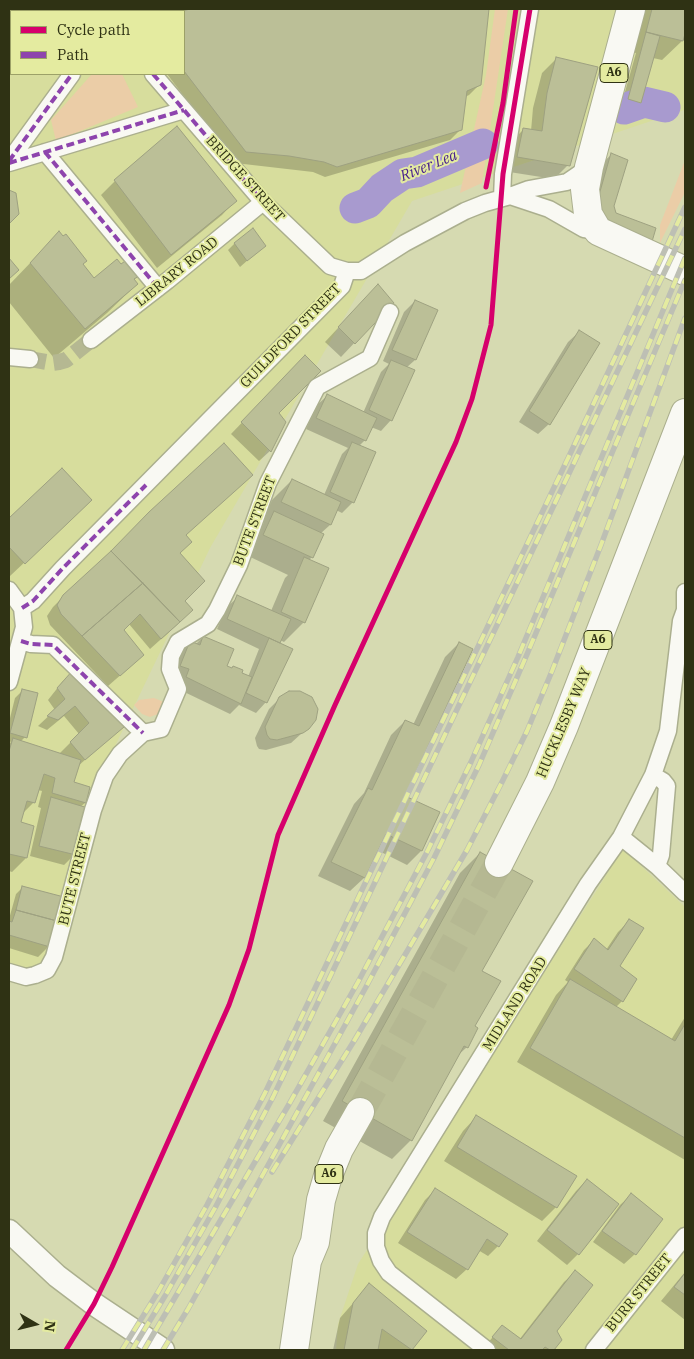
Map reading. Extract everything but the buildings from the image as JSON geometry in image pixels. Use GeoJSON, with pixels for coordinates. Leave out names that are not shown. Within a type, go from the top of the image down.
{"type":"FeatureCollection","features":[{"type":"Feature","properties":{"kind":"highway","name":"A6"},"geometry":{"type":"LineString","coordinates":[[586,227],[588,214],[587,178],[631,9]]}},
{"type":"Feature","properties":{"kind":"highway"},"geometry":{"type":"LineString","coordinates":[[586,227],[685,271]]}},
{"type":"Feature","properties":{"kind":"highway","name":"HUCKLESBY WAY"},"geometry":{"type":"LineString","coordinates":[[499,863],[540,782],[564,726],[685,413]]}},
{"type":"Feature","properties":{"kind":"highway","name":"A6"},"geometry":{"type":"LineString","coordinates":[[294,1350],[307,1261],[315,1242],[321,1200],[339,1149],[360,1112]]}},
{"type":"Feature","properties":{"kind":"highway","name":"A6"},"geometry":{"type":"LineString","coordinates":[[313,1350],[322,1264],[315,1242]]}},
{"type":"Feature","properties":{"kind":"street"},"geometry":{"type":"LineString","coordinates":[[530,9],[504,174],[506,197],[549,209],[586,227]]}},
{"type":"Feature","properties":{"kind":"street"},"geometry":{"type":"LineString","coordinates":[[9,162],[71,75]]}},
{"type":"Feature","properties":{"kind":"street","name":"BRIDGE STREET"},"geometry":{"type":"LineString","coordinates":[[154,75],[263,202],[330,266],[347,272]]}},
{"type":"Feature","properties":{"kind":"street"},"geometry":{"type":"LineString","coordinates":[[9,162],[184,110]]}},
{"type":"Feature","properties":{"kind":"street"},"geometry":{"type":"LineString","coordinates":[[45,152],[158,288]]}},
{"type":"Feature","properties":{"kind":"street","name":"GUILDFORD STREET"},"geometry":{"type":"LineString","coordinates":[[22,608],[33,601],[63,568],[342,286],[347,272],[361,271],[405,243],[465,211],[529,189],[587,178]]}},
{"type":"Feature","properties":{"kind":"street","name":"LIBRARY ROAD"},"geometry":{"type":"LineString","coordinates":[[91,340],[263,202]]}},
{"type":"Feature","properties":{"kind":"street","name":"BUTE STREET"},"geometry":{"type":"LineString","coordinates":[[9,972],[26,977],[35,975],[46,970],[54,957],[93,810],[105,776],[120,754],[143,733],[161,729],[178,689],[170,669],[171,656],[178,642],[208,624],[217,610],[239,565],[268,483],[317,387],[370,358],[390,312]]}},
{"type":"Feature","properties":{"kind":"street"},"geometry":{"type":"LineString","coordinates":[[9,358],[30,359]]}},
{"type":"Feature","properties":{"kind":"street"},"geometry":{"type":"LineString","coordinates":[[9,590],[22,608],[24,627],[9,682]]}},
{"type":"Feature","properties":{"kind":"street","name":"MIDLAND ROAD"},"geometry":{"type":"LineString","coordinates":[[486,1350],[389,1273],[381,1261],[376,1247],[376,1233],[382,1217],[588,884],[621,837],[653,775],[668,731],[681,621],[685,609],[685,592]]}},
{"type":"Feature","properties":{"kind":"street"},"geometry":{"type":"LineString","coordinates":[[21,641],[31,644],[53,645],[118,706],[143,733]]}},
{"type":"Feature","properties":{"kind":"street"},"geometry":{"type":"LineString","coordinates":[[653,775],[667,786],[661,855],[657,866]]}},
{"type":"Feature","properties":{"kind":"street"},"geometry":{"type":"LineString","coordinates":[[621,837],[657,866],[685,893]]}},
{"type":"Feature","properties":{"kind":"street"},"geometry":{"type":"LineString","coordinates":[[9,1231],[57,1276],[94,1304],[163,1350]]}},
{"type":"Feature","properties":{"kind":"street","name":"BURR STREET"},"geometry":{"type":"LineString","coordinates":[[594,1350],[685,1236]]}},
{"type":"Feature","properties":{"kind":"shaded area"},"geometry":{"type":"Polygon","coordinates":[[[9,9],[685,9],[684,110],[412,201],[210,548],[95,788],[47,960],[28,969],[9,966],[9,9]]]}},
{"type":"Feature","properties":{"kind":"shaded area"},"geometry":{"type":"Polygon","coordinates":[[[495,9],[508,9],[482,183],[460,193],[486,75],[495,9]]]}},
{"type":"Feature","properties":{"kind":"shaded area"},"geometry":{"type":"Polygon","coordinates":[[[91,75],[122,75],[138,107],[56,141],[51,120],[91,75]]]}},
{"type":"Feature","properties":{"kind":"shaded area"},"geometry":{"type":"Polygon","coordinates":[[[685,160],[685,192],[660,243],[660,225],[685,160]]]}},
{"type":"Feature","properties":{"kind":"shaded area"},"geometry":{"type":"Polygon","coordinates":[[[154,698],[164,702],[160,714],[150,717],[142,714],[134,705],[139,700],[154,698]]]}},
{"type":"Feature","properties":{"kind":"shaded area"},"geometry":{"type":"Polygon","coordinates":[[[622,848],[685,907],[685,1350],[336,1350],[338,1324],[358,1264],[622,848]]]}},
{"type":"Feature","properties":{"kind":"waterway","name":"River Lea"},"geometry":{"type":"LineString","coordinates":[[624,109],[644,102],[665,107]]}},
{"type":"Feature","properties":{"kind":"waterway","name":"River Lea"},"geometry":{"type":"LineString","coordinates":[[355,208],[368,203],[382,188],[403,174],[417,172],[483,144]]}},
{"type":"Feature","properties":{"kind":"tunnel"},"geometry":{"type":"LineString","coordinates":[[30,359],[52,363],[66,360],[91,340]]}},
{"type":"Feature","properties":{"kind":"tunnel"},"geometry":{"type":"LineString","coordinates":[[360,1112],[499,863]]}},
{"type":"Feature","properties":{"kind":"railway"},"geometry":{"type":"LineString","coordinates":[[122,1350],[158,1292],[207,1205],[265,1093],[571,452],[685,207]]}},
{"type":"Feature","properties":{"kind":"railway"},"geometry":{"type":"LineString","coordinates":[[132,1350],[215,1208],[273,1097],[685,229]]}},
{"type":"Feature","properties":{"kind":"railway"},"geometry":{"type":"LineString","coordinates":[[144,1350],[288,1106],[358,982],[426,854],[471,762],[518,657],[685,258]]}},
{"type":"Feature","properties":{"kind":"railway"},"geometry":{"type":"LineString","coordinates":[[163,1350],[239,1218],[366,987],[434,858],[479,765],[685,280]]}},
{"type":"Feature","properties":{"kind":"railway"},"geometry":{"type":"LineString","coordinates":[[272,1172],[354,1041],[467,850],[527,731],[601,545],[685,318]]}},
{"type":"Feature","properties":{"kind":"marked path"},"geometry":{"type":"LineString","coordinates":[[9,161],[71,75]]}},
{"type":"Feature","properties":{"kind":"marked path"},"geometry":{"type":"LineString","coordinates":[[154,75],[263,202]]}},
{"type":"Feature","properties":{"kind":"marked path"},"geometry":{"type":"LineString","coordinates":[[9,163],[184,110]]}},
{"type":"Feature","properties":{"kind":"marked path"},"geometry":{"type":"LineString","coordinates":[[45,152],[158,288]]}},
{"type":"Feature","properties":{"kind":"marked path"},"geometry":{"type":"LineString","coordinates":[[22,608],[33,601],[63,568],[146,485]]}},
{"type":"Feature","properties":{"kind":"marked path"},"geometry":{"type":"LineString","coordinates":[[21,641],[31,644],[53,645],[143,733]]}},
{"type":"Feature","properties":{"kind":"cycle path"},"geometry":{"type":"LineString","coordinates":[[486,187],[503,103],[516,9]]}},
{"type":"Feature","properties":{"kind":"cycle path"},"geometry":{"type":"LineString","coordinates":[[66,1350],[94,1304],[112,1267],[229,1005],[249,949],[278,835],[335,705],[456,442],[472,399],[491,325],[503,174],[530,9]]}}]}
